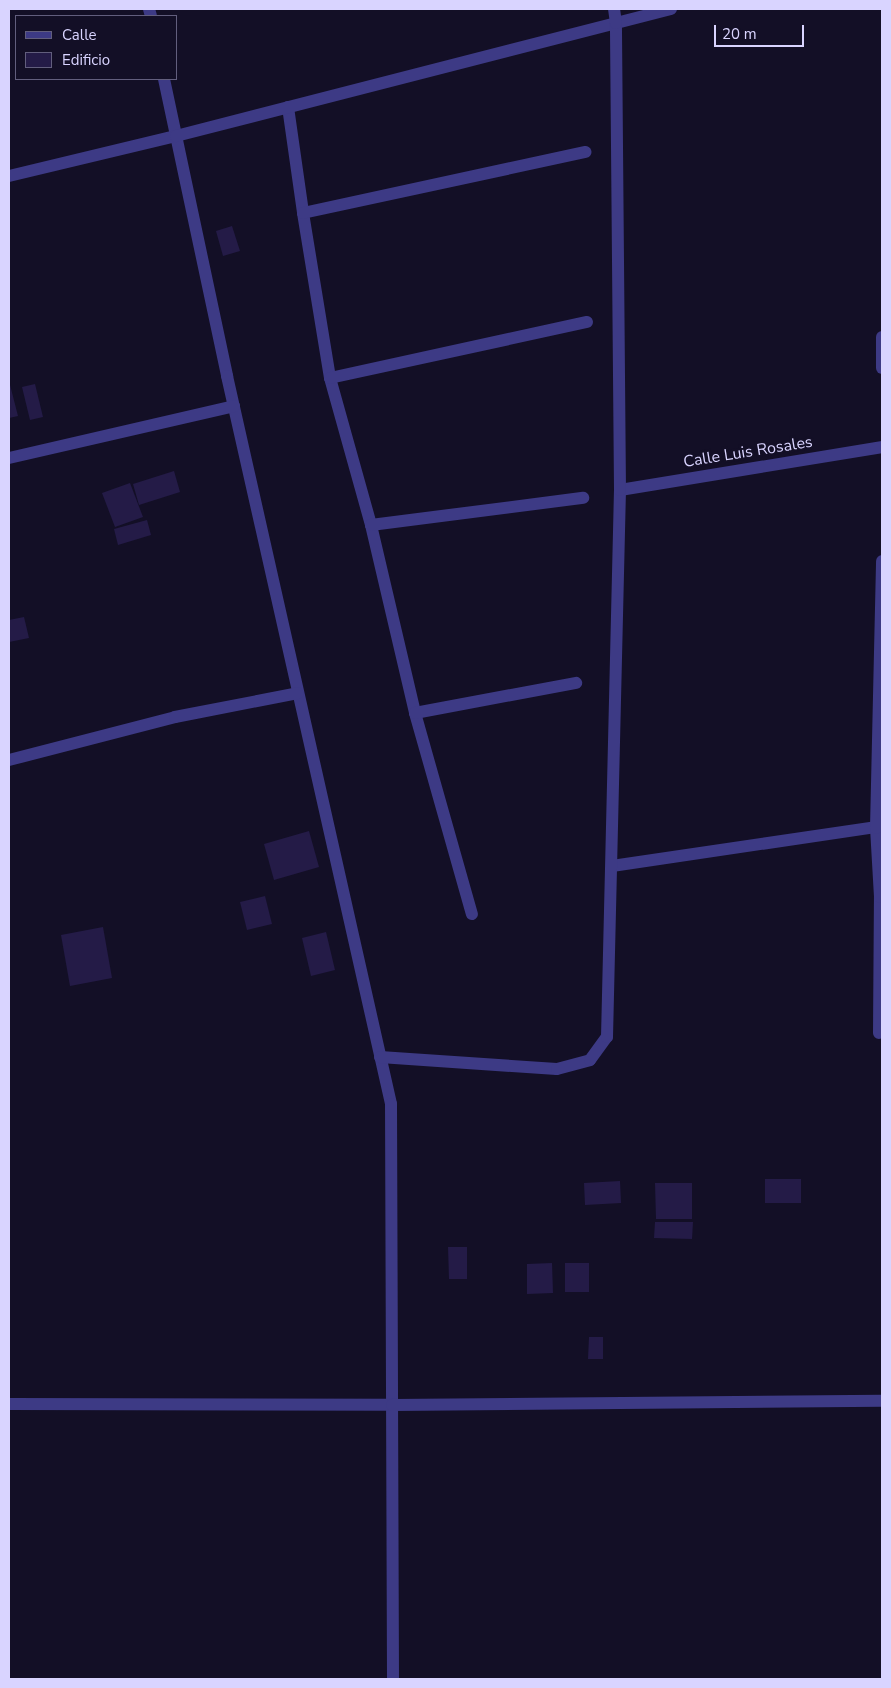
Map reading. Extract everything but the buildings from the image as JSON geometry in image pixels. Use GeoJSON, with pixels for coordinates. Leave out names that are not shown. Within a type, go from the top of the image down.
{"type":"FeatureCollection","features":[{"type":"Feature","properties":{"kind":"street"},"geometry":{"type":"LineString","coordinates":[[380,1057],[557,1069],[590,1060],[608,1037],[620,490],[616,23],[614,9]]}},
{"type":"Feature","properties":{"kind":"street"},"geometry":{"type":"LineString","coordinates":[[9,176],[176,136],[671,9]]}},
{"type":"Feature","properties":{"kind":"street"},"geometry":{"type":"LineString","coordinates":[[164,80],[234,406],[391,1104],[393,1679]]}},
{"type":"Feature","properties":{"kind":"street"},"geometry":{"type":"LineString","coordinates":[[288,107],[302,213],[330,378],[371,525],[415,713],[472,914]]}},
{"type":"Feature","properties":{"kind":"street"},"geometry":{"type":"LineString","coordinates":[[302,213],[585,152]]}},
{"type":"Feature","properties":{"kind":"street"},"geometry":{"type":"LineString","coordinates":[[330,378],[587,322]]}},
{"type":"Feature","properties":{"kind":"street"},"geometry":{"type":"LineString","coordinates":[[882,337],[882,368]]}},
{"type":"Feature","properties":{"kind":"street"},"geometry":{"type":"LineString","coordinates":[[9,458],[234,406]]}},
{"type":"Feature","properties":{"kind":"street","name":"Calle Luis Rosales"},"geometry":{"type":"LineString","coordinates":[[620,490],[882,447]]}},
{"type":"Feature","properties":{"kind":"street"},"geometry":{"type":"LineString","coordinates":[[371,525],[583,498]]}},
{"type":"Feature","properties":{"kind":"street"},"geometry":{"type":"LineString","coordinates":[[879,1033],[882,561]]}},
{"type":"Feature","properties":{"kind":"street"},"geometry":{"type":"LineString","coordinates":[[415,713],[576,684]]}},
{"type":"Feature","properties":{"kind":"street"},"geometry":{"type":"LineString","coordinates":[[9,760],[175,717],[298,693]]}},
{"type":"Feature","properties":{"kind":"street"},"geometry":{"type":"LineString","coordinates":[[612,866],[879,827]]}},
{"type":"Feature","properties":{"kind":"street"},"geometry":{"type":"LineString","coordinates":[[9,1404],[392,1405],[882,1401]]}}]}
